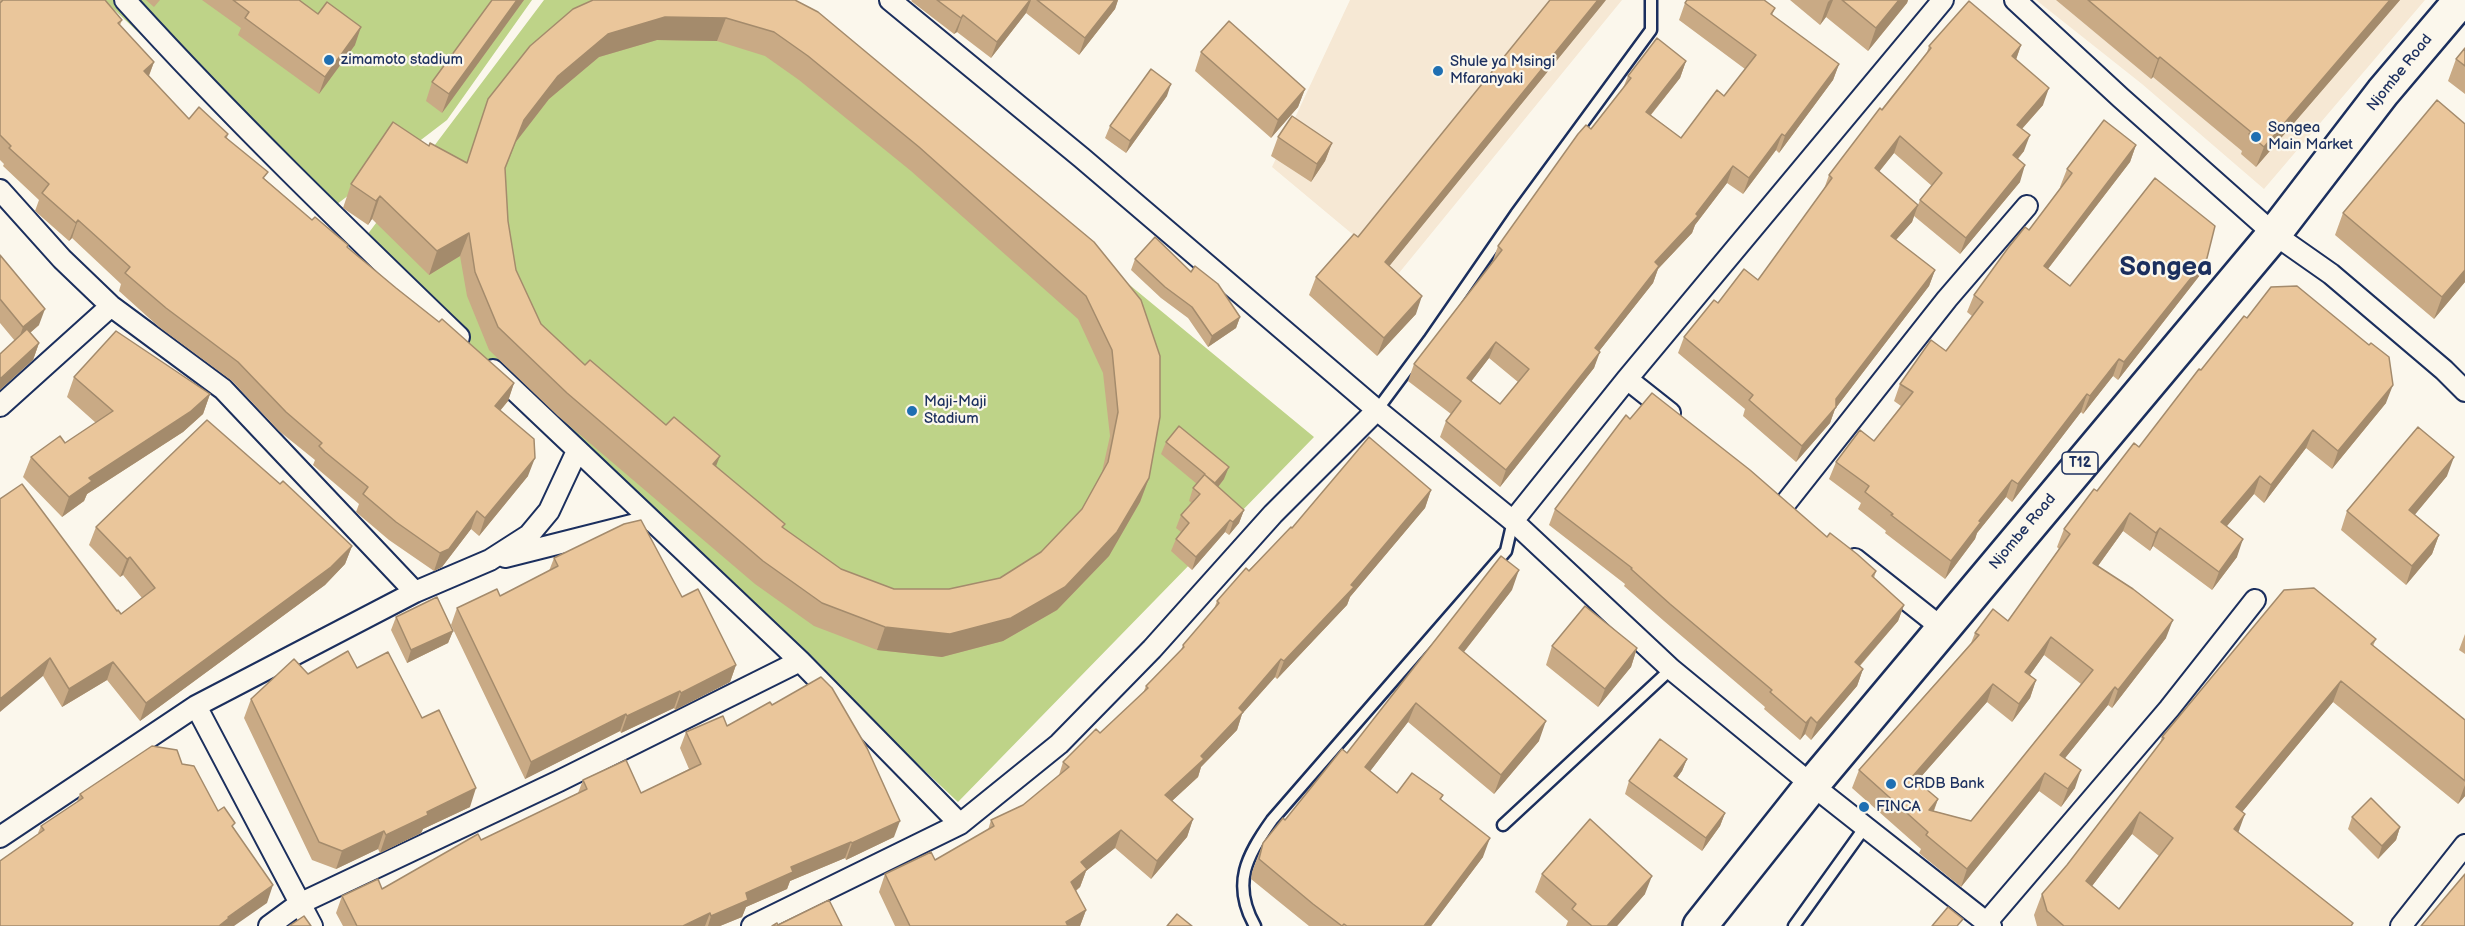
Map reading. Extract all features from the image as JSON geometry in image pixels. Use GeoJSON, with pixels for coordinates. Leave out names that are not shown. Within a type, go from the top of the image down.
{"type":"FeatureCollection","features":[{"type":"Feature","properties":{"kind":"highway","name":"Njombe Road"},"geometry":{"type":"LineString","coordinates":[[1700,926],[1812,785],[1942,628],[2274,234],[2383,92],[2461,0]]}},
{"type":"Feature","properties":{"kind":"street"},"geometry":{"type":"LineString","coordinates":[[125,0],[193,75],[336,219],[577,451],[801,661],[960,824]]}},
{"type":"Feature","properties":{"kind":"street"},"geometry":{"type":"LineString","coordinates":[[890,0],[1082,158],[1377,410],[1513,521],[1671,669],[1812,785],[1989,924],[2169,709],[2255,600]]}},
{"type":"Feature","properties":{"kind":"street"},"geometry":{"type":"LineString","coordinates":[[1513,521],[1627,379],[1943,0]]}},
{"type":"Feature","properties":{"kind":"street"},"geometry":{"type":"LineString","coordinates":[[2015,0],[2129,106],[2274,234],[2331,274],[2444,370],[2465,391]]}},
{"type":"Feature","properties":{"kind":"street"},"geometry":{"type":"LineString","coordinates":[[0,190],[62,259],[111,306],[223,389],[415,592]]}},
{"type":"Feature","properties":{"kind":"street"},"geometry":{"type":"LineString","coordinates":[[1785,504],[1947,299],[2027,206]]}},
{"type":"Feature","properties":{"kind":"street"},"geometry":{"type":"LineString","coordinates":[[0,406],[111,306]]}},
{"type":"Feature","properties":{"kind":"street"},"geometry":{"type":"LineString","coordinates":[[1627,379],[1683,423]]}},
{"type":"Feature","properties":{"kind":"street"},"geometry":{"type":"LineString","coordinates":[[752,926],[960,824],[1059,744],[1152,650],[1273,514],[1377,410]]}},
{"type":"Feature","properties":{"kind":"street"},"geometry":{"type":"LineString","coordinates":[[490,560],[529,535],[549,511],[577,451]]}},
{"type":"Feature","properties":{"kind":"street"},"geometry":{"type":"LineString","coordinates":[[1766,490],[1803,519]]}},
{"type":"Feature","properties":{"kind":"street"},"geometry":{"type":"LineString","coordinates":[[0,837],[196,706],[415,592],[490,560],[652,520]]}},
{"type":"Feature","properties":{"kind":"street"},"geometry":{"type":"LineString","coordinates":[[1840,548],[1942,628]]}},
{"type":"Feature","properties":{"kind":"street"},"geometry":{"type":"LineString","coordinates":[[268,926],[299,904],[559,781],[801,661]]}},
{"type":"Feature","properties":{"kind":"street"},"geometry":{"type":"LineString","coordinates":[[196,706],[312,926]]}},
{"type":"Feature","properties":{"kind":"street"},"geometry":{"type":"LineString","coordinates":[[2401,926],[2465,845]]}},
{"type":"Feature","properties":{"kind":"lane"},"geometry":{"type":"LineString","coordinates":[[1377,410],[1429,340],[1516,214],[1651,30],[1651,0]]}},
{"type":"Feature","properties":{"kind":"lane"},"geometry":{"type":"LineString","coordinates":[[1255,926],[1248,913],[1243,875],[1251,850],[1280,811],[1506,550],[1513,521]]}},
{"type":"Feature","properties":{"kind":"lane"},"geometry":{"type":"LineString","coordinates":[[1503,825],[1671,669]]}},
{"type":"Feature","properties":{"kind":"lane"},"geometry":{"type":"LineString","coordinates":[[1794,926],[1865,827]]}},
{"type":"Feature","properties":{"kind":"shaded area"},"geometry":{"type":"Polygon","coordinates":[[[1350,0],[1622,0],[1399,273],[1272,167],[1350,0]]]}},
{"type":"Feature","properties":{"kind":"shaded area","name":"Songea Main Market"},"geometry":{"type":"Polygon","coordinates":[[[2036,0],[2425,0],[2264,189],[2142,84],[2036,0]]]}},
{"type":"Feature","properties":{"kind":"green space","name":"zimamoto stadium"},"geometry":{"type":"Polygon","coordinates":[[[104,0],[532,0],[447,120],[328,211],[104,0]]]}},
{"type":"Feature","properties":{"kind":"green space","name":"Maji-Maji Stadium"},"geometry":{"type":"Polygon","coordinates":[[[544,0],[784,0],[1314,437],[958,802],[513,384],[355,251],[544,0]]]}},
{"type":"Feature","properties":{"kind":"building"},"geometry":{"type":"Polygon","coordinates":[[[3,0],[105,0],[122,20],[118,23],[154,62],[144,71],[189,119],[199,107],[228,134],[225,137],[268,172],[263,178],[312,220],[315,217],[348,245],[347,247],[439,322],[442,319],[514,383],[495,406],[534,439],[535,458],[485,518],[477,511],[449,549],[440,553],[396,522],[363,494],[368,487],[325,452],[319,446],[322,443],[286,412],[238,362],[166,308],[125,273],[130,267],[78,220],[76,223],[42,193],[49,184],[9,148],[11,146],[0,135],[0,3],[3,0]]]}},
{"type":"Feature","properties":{"kind":"building"},"geometry":{"type":"Polygon","coordinates":[[[233,0],[299,0],[318,14],[327,2],[361,27],[325,77],[245,18],[249,12],[233,0]]]}},
{"type":"Feature","properties":{"kind":"building"},"geometry":{"type":"Polygon","coordinates":[[[492,0],[517,0],[449,94],[432,82],[492,0]]]}},
{"type":"Feature","properties":{"kind":"building"},"geometry":{"type":"Polygon","coordinates":[[[593,0],[795,0],[818,12],[1094,242],[1141,300],[1160,356],[1160,417],[1149,478],[1117,532],[1065,587],[1011,618],[950,634],[885,627],[822,603],[763,561],[567,393],[498,327],[475,272],[469,233],[437,251],[380,196],[376,201],[351,184],[393,122],[429,146],[430,143],[467,163],[488,99],[530,46],[573,9],[593,0]],[[665,17],[608,34],[558,76],[524,120],[505,168],[508,221],[516,270],[541,324],[585,365],[590,360],[666,425],[674,417],[720,456],[713,464],[785,524],[782,527],[841,569],[894,589],[949,589],[1000,578],[1041,552],[1082,509],[1108,462],[1118,412],[1112,350],[1086,296],[919,147],[808,56],[774,32],[726,18],[665,17]]]}},
{"type":"Feature","properties":{"kind":"building"},"geometry":{"type":"Polygon","coordinates":[[[937,0],[1030,0],[997,42],[963,15],[961,18],[937,0]]]}},
{"type":"Feature","properties":{"kind":"building"},"geometry":{"type":"Polygon","coordinates":[[[1037,0],[1115,0],[1085,38],[1037,0]]]}},
{"type":"Feature","properties":{"kind":"building"},"geometry":{"type":"Polygon","coordinates":[[[1550,0],[1598,0],[1385,262],[1422,296],[1384,338],[1316,277],[1354,234],[1358,237],[1550,0]]]}},
{"type":"Feature","properties":{"kind":"building"},"geometry":{"type":"Polygon","coordinates":[[[1687,0],[1764,0],[1775,8],[1771,14],[1839,64],[1785,136],[1782,134],[1749,178],[1733,166],[1696,214],[1698,216],[1655,262],[1659,266],[1595,348],[1600,352],[1506,470],[1446,421],[1461,401],[1414,364],[1502,250],[1498,246],[1578,134],[1586,125],[1591,129],[1631,78],[1628,76],[1657,38],[1686,61],[1646,112],[1681,138],[1717,90],[1724,96],[1756,55],[1685,3],[1687,0]],[[1496,342],[1467,378],[1500,404],[1529,369],[1496,342]]]}},
{"type":"Feature","properties":{"kind":"building"},"geometry":{"type":"Polygon","coordinates":[[[1842,0],[1899,0],[1876,28],[1842,0]]]}},
{"type":"Feature","properties":{"kind":"building","name":"Songea Main Market"},"geometry":{"type":"Polygon","coordinates":[[[2088,0],[2390,0],[2264,147],[2249,134],[2251,132],[2088,0]]]}},
{"type":"Feature","properties":{"kind":"building"},"geometry":{"type":"Polygon","coordinates":[[[1969,1],[2021,45],[2012,56],[2049,88],[2017,125],[2030,135],[2013,155],[2025,165],[1966,238],[1920,200],[1942,173],[1900,136],[1875,168],[1918,205],[1891,236],[1935,270],[1836,399],[1836,407],[1802,446],[1749,400],[1753,395],[1684,337],[1714,300],[1718,303],[1744,269],[1758,280],[1832,178],[1829,175],[1880,108],[1882,110],[1931,48],[1929,46],[1969,1]]]}},
{"type":"Feature","properties":{"kind":"building"},"geometry":{"type":"Polygon","coordinates":[[[1229,21],[1305,89],[1278,120],[1201,52],[1229,21]]]}},
{"type":"Feature","properties":{"kind":"building"},"geometry":{"type":"Polygon","coordinates":[[[2465,48],[2465,66],[2456,59],[2465,48]]]}},
{"type":"Feature","properties":{"kind":"building"},"geometry":{"type":"Polygon","coordinates":[[[1151,69],[1171,84],[1130,141],[1110,126],[1151,69]]]}},
{"type":"Feature","properties":{"kind":"building"},"geometry":{"type":"Polygon","coordinates":[[[2437,100],[2465,124],[2465,270],[2442,297],[2343,213],[2437,100]]]}},
{"type":"Feature","properties":{"kind":"building"},"geometry":{"type":"Polygon","coordinates":[[[1292,116],[1332,143],[1317,164],[1278,137],[1292,116]]]}},
{"type":"Feature","properties":{"kind":"building"},"geometry":{"type":"Polygon","coordinates":[[[2104,120],[2136,145],[2044,266],[2070,286],[2155,178],[2215,226],[2207,258],[2124,362],[2119,359],[2090,396],[2087,394],[2018,484],[2012,480],[1951,561],[1891,515],[1893,514],[1865,492],[1869,486],[1836,462],[1860,430],[1874,441],[1913,392],[1900,384],[1931,340],[1946,351],[1983,302],[1974,295],[2008,248],[2025,227],[2029,230],[2072,173],[2067,169],[2104,120]]]}},
{"type":"Feature","properties":{"kind":"building"},"geometry":{"type":"Polygon","coordinates":[[[1155,237],[1191,272],[1195,266],[1218,284],[1240,317],[1212,336],[1192,307],[1165,287],[1135,259],[1155,237]]]}},
{"type":"Feature","properties":{"kind":"building"},"geometry":{"type":"Polygon","coordinates":[[[0,255],[45,309],[23,327],[0,299],[0,255]]]}},
{"type":"Feature","properties":{"kind":"building"},"geometry":{"type":"Polygon","coordinates":[[[2297,286],[2369,345],[2371,343],[2389,357],[2393,385],[2338,451],[2313,430],[2271,485],[2260,476],[2221,522],[2243,539],[2219,572],[2160,528],[2156,533],[2130,513],[2093,563],[2133,589],[2173,620],[2118,690],[2115,687],[2060,755],[2081,770],[2068,789],[2045,773],[1967,869],[1926,835],[1928,832],[1859,770],[1979,635],[1975,633],[1993,609],[2008,621],[2070,534],[2064,529],[2094,489],[2097,491],[2134,443],[2139,447],[2199,369],[2201,370],[2244,316],[2247,318],[2271,287],[2297,286]],[[2051,637],[2025,672],[2036,680],[2019,704],[1993,684],[1912,777],[1938,799],[1929,810],[1971,821],[2093,670],[2051,637]]]}},
{"type":"Feature","properties":{"kind":"building"},"geometry":{"type":"Polygon","coordinates":[[[27,329],[39,343],[0,379],[0,354],[27,329]]]}},
{"type":"Feature","properties":{"kind":"building"},"geometry":{"type":"Polygon","coordinates":[[[116,331],[210,394],[190,412],[89,478],[92,481],[69,497],[31,457],[60,436],[65,443],[113,411],[74,377],[116,331]]]}},
{"type":"Feature","properties":{"kind":"building"},"geometry":{"type":"Polygon","coordinates":[[[1652,393],[1750,470],[1827,537],[1830,533],[1857,554],[1876,571],[1872,576],[1904,605],[1855,662],[1863,669],[1817,723],[1811,717],[1806,723],[1770,692],[1772,690],[1670,604],[1632,568],[1555,509],[1626,415],[1630,419],[1652,393]]]}},
{"type":"Feature","properties":{"kind":"building"},"geometry":{"type":"Polygon","coordinates":[[[207,420],[280,484],[283,481],[352,546],[331,567],[146,703],[113,662],[69,689],[50,658],[0,699],[0,499],[22,484],[121,614],[155,588],[130,557],[127,559],[96,527],[207,420]]]}},
{"type":"Feature","properties":{"kind":"building"},"geometry":{"type":"Polygon","coordinates":[[[1179,426],[1229,467],[1215,483],[1205,475],[1244,510],[1233,522],[1230,520],[1196,557],[1176,539],[1189,523],[1181,515],[1200,494],[1193,488],[1205,474],[1166,442],[1179,426]]]}},
{"type":"Feature","properties":{"kind":"building"},"geometry":{"type":"Polygon","coordinates":[[[2418,427],[2454,457],[2409,510],[2439,535],[2412,566],[2347,511],[2418,427]]]}},
{"type":"Feature","properties":{"kind":"building"},"geometry":{"type":"Polygon","coordinates":[[[1369,437],[1431,490],[1351,585],[1354,587],[1284,661],[1281,659],[1239,708],[1243,712],[1201,756],[1204,759],[1165,795],[1193,819],[1157,861],[1121,830],[1081,862],[1087,869],[1071,882],[1086,910],[1066,922],[1068,926],[910,926],[885,874],[931,852],[935,860],[994,826],[991,820],[1023,805],[1069,767],[1063,762],[1096,729],[1100,733],[1148,688],[1146,686],[1184,647],[1183,645],[1219,603],[1217,601],[1246,568],[1249,571],[1292,528],[1369,437]]]}},
{"type":"Feature","properties":{"kind":"building"},"geometry":{"type":"Polygon","coordinates":[[[641,520],[682,597],[698,589],[736,665],[681,693],[680,691],[627,716],[626,714],[531,762],[457,608],[497,589],[500,596],[558,566],[554,558],[624,524],[641,520]]]}},
{"type":"Feature","properties":{"kind":"building"},"geometry":{"type":"Polygon","coordinates":[[[1501,556],[1519,570],[1459,648],[1546,721],[1501,775],[1416,703],[1365,767],[1397,793],[1412,773],[1443,795],[1440,799],[1490,838],[1424,926],[1347,926],[1344,924],[1342,926],[1259,859],[1263,843],[1283,818],[1285,820],[1342,749],[1347,753],[1501,556]]]}},
{"type":"Feature","properties":{"kind":"building"},"geometry":{"type":"Polygon","coordinates":[[[2314,588],[2376,639],[2371,644],[2465,720],[2465,781],[2341,681],[2236,807],[2245,814],[2234,829],[2353,923],[2351,926],[2064,926],[2047,911],[2042,894],[2067,865],[2164,738],[2162,737],[2284,590],[2314,588]],[[2140,812],[2086,881],[2119,909],[2173,838],[2140,812]]]}},
{"type":"Feature","properties":{"kind":"building"},"geometry":{"type":"Polygon","coordinates":[[[437,597],[453,631],[411,650],[396,617],[437,597]]]}},
{"type":"Feature","properties":{"kind":"building"},"geometry":{"type":"Polygon","coordinates":[[[1585,606],[1637,648],[1605,689],[1552,646],[1585,606]]]}},
{"type":"Feature","properties":{"kind":"building"},"geometry":{"type":"Polygon","coordinates":[[[348,651],[357,668],[388,652],[422,718],[439,710],[476,788],[386,835],[384,831],[342,851],[319,842],[251,699],[294,659],[308,674],[348,651]]]}},
{"type":"Feature","properties":{"kind":"building"},"geometry":{"type":"Polygon","coordinates":[[[821,677],[832,688],[867,748],[900,821],[791,867],[793,872],[746,893],[748,900],[711,916],[710,913],[683,926],[357,926],[342,896],[378,879],[382,889],[478,834],[481,840],[587,789],[583,780],[626,760],[641,793],[701,764],[686,732],[723,716],[727,726],[770,702],[772,705],[821,677]]]}},
{"type":"Feature","properties":{"kind":"building"},"geometry":{"type":"Polygon","coordinates":[[[1660,739],[1687,759],[1674,776],[1725,813],[1706,838],[1629,781],[1660,739]]]}},
{"type":"Feature","properties":{"kind":"building"},"geometry":{"type":"Polygon","coordinates":[[[152,746],[177,750],[182,764],[194,766],[218,811],[224,807],[235,823],[232,826],[273,885],[219,926],[0,926],[0,861],[44,830],[41,826],[83,798],[80,794],[152,746]]]}},
{"type":"Feature","properties":{"kind":"building"},"geometry":{"type":"Polygon","coordinates":[[[2371,798],[2400,827],[2382,846],[2352,817],[2371,798]]]}},
{"type":"Feature","properties":{"kind":"building"},"geometry":{"type":"Polygon","coordinates":[[[1590,819],[1652,876],[1607,926],[1592,926],[1572,909],[1576,904],[1542,874],[1590,819]]]}},
{"type":"Feature","properties":{"kind":"building"},"geometry":{"type":"Polygon","coordinates":[[[2465,874],[2465,926],[2421,926],[2465,874]]]}},
{"type":"Feature","properties":{"kind":"building"},"geometry":{"type":"Polygon","coordinates":[[[829,900],[842,926],[772,926],[777,923],[778,925],[829,900]]]}},
{"type":"Feature","properties":{"kind":"building"},"geometry":{"type":"Polygon","coordinates":[[[1948,907],[1963,919],[1957,926],[1932,926],[1948,907]]]}},
{"type":"Feature","properties":{"kind":"building"},"geometry":{"type":"Polygon","coordinates":[[[1177,914],[1192,926],[1167,926],[1177,914]]]}},
{"type":"Feature","properties":{"kind":"building"},"geometry":{"type":"Polygon","coordinates":[[[304,916],[311,926],[289,926],[304,916]]]}},
{"type":"Feature","properties":{"kind":"place","name":"zimamoto stadium"},"geometry":{"type":"Point","coordinates":[329,60]}},
{"type":"Feature","properties":{"kind":"place","name":"Shule ya Msingi Mfaranyaki"},"geometry":{"type":"Point","coordinates":[1438,71]}},
{"type":"Feature","properties":{"kind":"place","name":"Songea Main Market"},"geometry":{"type":"Point","coordinates":[2256,137]}},
{"type":"Feature","properties":{"kind":"place","name":"Maji-Maji Stadium"},"geometry":{"type":"Point","coordinates":[912,411]}},
{"type":"Feature","properties":{"kind":"place","name":"CRDB Bank"},"geometry":{"type":"Point","coordinates":[1891,784]}},
{"type":"Feature","properties":{"kind":"place","name":"FINCA"},"geometry":{"type":"Point","coordinates":[1864,807]}},
{"type":"Feature","properties":{"kind":"district","name":"Songea"},"geometry":{"type":"Point","coordinates":[2166,268]}}]}
